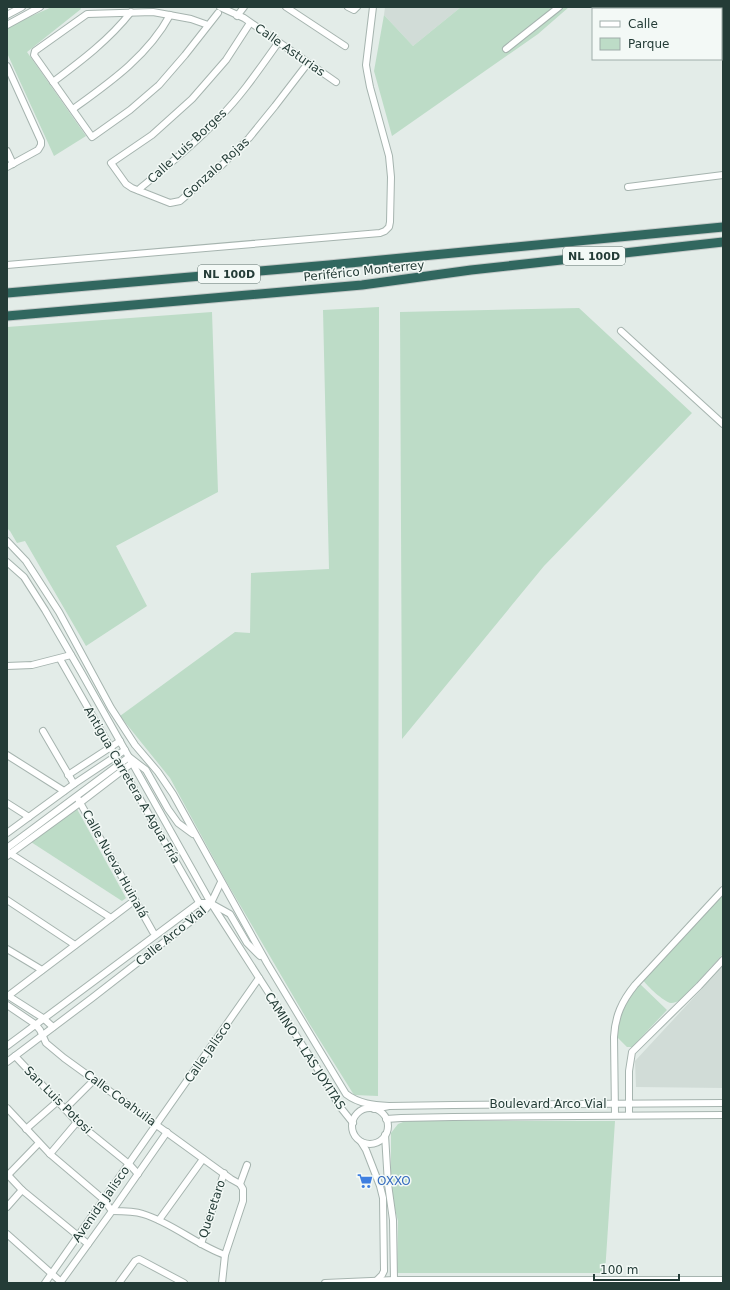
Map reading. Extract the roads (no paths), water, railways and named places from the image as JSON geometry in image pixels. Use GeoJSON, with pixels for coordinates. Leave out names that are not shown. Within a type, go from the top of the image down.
{"type":"FeatureCollection","features":[{"type":"Feature","properties":{"kind":"highway","name":"Periférico Monterrey"},"geometry":{"type":"LineString","coordinates":[[7,293],[329,265],[723,227]]}},
{"type":"Feature","properties":{"kind":"highway","name":"Periférico Monterrey"},"geometry":{"type":"LineString","coordinates":[[7,316],[362,284],[471,270],[723,242]]}},
{"type":"Feature","properties":{"kind":"street"},"geometry":{"type":"LineString","coordinates":[[22,7],[7,16],[9,24],[40,7]]}},
{"type":"Feature","properties":{"kind":"street"},"geometry":{"type":"LineString","coordinates":[[85,7],[88,14]]}},
{"type":"Feature","properties":{"kind":"street"},"geometry":{"type":"LineString","coordinates":[[286,7],[345,46]]}},
{"type":"Feature","properties":{"kind":"street"},"geometry":{"type":"LineString","coordinates":[[7,266],[342,237],[386,231],[390,222],[390,156],[370,88],[366,65],[373,7]]}},
{"type":"Feature","properties":{"kind":"street"},"geometry":{"type":"LineString","coordinates":[[506,49],[559,7]]}},
{"type":"Feature","properties":{"kind":"street"},"geometry":{"type":"LineString","coordinates":[[237,16],[241,8]]}},
{"type":"Feature","properties":{"kind":"street","name":"Calle Asturias"},"geometry":{"type":"LineString","coordinates":[[241,8],[244,18]]}},
{"type":"Feature","properties":{"kind":"street"},"geometry":{"type":"LineString","coordinates":[[208,25],[191,19],[154,12],[88,14],[35,51],[34,56],[92,137],[130,110],[159,85],[185,55],[208,25],[219,10]]}},
{"type":"Feature","properties":{"kind":"street","name":"Calle Asturias"},"geometry":{"type":"LineString","coordinates":[[219,10],[244,18],[336,82]]}},
{"type":"Feature","properties":{"kind":"street"},"geometry":{"type":"LineString","coordinates":[[53,82],[91,52],[112,33],[131,12]]}},
{"type":"Feature","properties":{"kind":"street"},"geometry":{"type":"LineString","coordinates":[[73,110],[107,84],[141,54],[156,37],[170,15]]}},
{"type":"Feature","properties":{"kind":"street","name":"Gonzalo Rojas"},"geometry":{"type":"LineString","coordinates":[[250,23],[226,60],[192,99],[152,135],[111,163],[126,184],[170,203],[180,201],[222,165],[249,138],[276,106],[308,63]]}},
{"type":"Feature","properties":{"kind":"street","name":"Calle Luis Borges"},"geometry":{"type":"LineString","coordinates":[[138,190],[201,136],[221,116],[249,82],[278,42]]}},
{"type":"Feature","properties":{"kind":"street"},"geometry":{"type":"LineString","coordinates":[[7,66],[41,141],[41,145],[38,150],[10,166],[7,151]]}},
{"type":"Feature","properties":{"kind":"street"},"geometry":{"type":"LineString","coordinates":[[628,187],[723,175]]}},
{"type":"Feature","properties":{"kind":"street"},"geometry":{"type":"LineString","coordinates":[[621,331],[723,424]]}},
{"type":"Feature","properties":{"kind":"street"},"geometry":{"type":"LineString","coordinates":[[8,542],[26,561],[59,612],[112,708],[135,745],[158,772],[173,794],[267,963],[346,1094],[353,1100],[359,1102],[389,1106]]}},
{"type":"Feature","properties":{"kind":"street"},"geometry":{"type":"LineString","coordinates":[[7,562],[24,577],[55,626],[211,903],[259,978]]}},
{"type":"Feature","properties":{"kind":"street"},"geometry":{"type":"LineString","coordinates":[[7,666],[32,665],[71,655]]}},
{"type":"Feature","properties":{"kind":"street","name":"Antigua Carretera A Agua Fría"},"geometry":{"type":"LineString","coordinates":[[60,659],[204,911]]}},
{"type":"Feature","properties":{"kind":"street"},"geometry":{"type":"LineString","coordinates":[[43,731],[74,784]]}},
{"type":"Feature","properties":{"kind":"street"},"geometry":{"type":"LineString","coordinates":[[68,775],[120,741]]}},
{"type":"Feature","properties":{"kind":"street"},"geometry":{"type":"LineString","coordinates":[[7,833],[64,791],[125,750]]}},
{"type":"Feature","properties":{"kind":"street"},"geometry":{"type":"LineString","coordinates":[[7,755],[64,791]]}},
{"type":"Feature","properties":{"kind":"street"},"geometry":{"type":"LineString","coordinates":[[130,760],[146,770],[168,809],[178,823],[195,835]]}},
{"type":"Feature","properties":{"kind":"street"},"geometry":{"type":"LineString","coordinates":[[8,852],[81,802],[130,760]]}},
{"type":"Feature","properties":{"kind":"street"},"geometry":{"type":"LineString","coordinates":[[8,852],[77,796],[121,767]]}},
{"type":"Feature","properties":{"kind":"street","name":"Calle Nueva Huinalá"},"geometry":{"type":"LineString","coordinates":[[77,796],[161,944]]}},
{"type":"Feature","properties":{"kind":"street"},"geometry":{"type":"LineString","coordinates":[[7,803],[29,817]]}},
{"type":"Feature","properties":{"kind":"street"},"geometry":{"type":"LineString","coordinates":[[8,852],[111,918]]}},
{"type":"Feature","properties":{"kind":"street"},"geometry":{"type":"LineString","coordinates":[[211,903],[221,882]]}},
{"type":"Feature","properties":{"kind":"street"},"geometry":{"type":"LineString","coordinates":[[615,1115],[614,1026],[620,1007],[626,996],[635,985],[723,890]]}},
{"type":"Feature","properties":{"kind":"street"},"geometry":{"type":"LineString","coordinates":[[7,900],[75,945]]}},
{"type":"Feature","properties":{"kind":"street"},"geometry":{"type":"LineString","coordinates":[[53,1027],[43,1018],[8,996],[135,900]]}},
{"type":"Feature","properties":{"kind":"street","name":"Calle Arco Vial"},"geometry":{"type":"LineString","coordinates":[[7,1046],[154,934],[200,903],[211,903]]}},
{"type":"Feature","properties":{"kind":"street"},"geometry":{"type":"LineString","coordinates":[[211,903],[230,914],[247,943],[267,963]]}},
{"type":"Feature","properties":{"kind":"street","name":"Calle Arco Vial"},"geometry":{"type":"LineString","coordinates":[[7,1062],[43,1036],[204,911],[211,903]]}},
{"type":"Feature","properties":{"kind":"street"},"geometry":{"type":"LineString","coordinates":[[7,949],[42,970]]}},
{"type":"Feature","properties":{"kind":"street"},"geometry":{"type":"LineString","coordinates":[[629,1115],[629,1071],[632,1052],[699,986],[723,960]]}},
{"type":"Feature","properties":{"kind":"street","name":"CAMINO A LAS JOYITAS"},"geometry":{"type":"LineString","coordinates":[[259,978],[333,1093],[337,1103],[353,1123]]}},
{"type":"Feature","properties":{"kind":"street","name":"Calle Jalisco"},"geometry":{"type":"LineString","coordinates":[[156,1125],[259,978]]}},
{"type":"Feature","properties":{"kind":"street","name":"Calle Coahuila"},"geometry":{"type":"LineString","coordinates":[[7,1005],[35,1024],[40,1030],[46,1044],[203,1159],[240,1184]]}},
{"type":"Feature","properties":{"kind":"street","name":"San Luis Potosi"},"geometry":{"type":"LineString","coordinates":[[15,1056],[77,1122],[129,1164],[138,1174]]}},
{"type":"Feature","properties":{"kind":"street"},"geometry":{"type":"LineString","coordinates":[[65,1109],[94,1080]]}},
{"type":"Feature","properties":{"kind":"street"},"geometry":{"type":"LineString","coordinates":[[26,1129],[58,1101]]}},
{"type":"Feature","properties":{"kind":"street","name":"Boulevard Arco Vial"},"geometry":{"type":"LineString","coordinates":[[374,1109],[389,1106],[723,1103]]}},
{"type":"Feature","properties":{"kind":"street"},"geometry":{"type":"LineString","coordinates":[[7,1108],[50,1154],[103,1200],[112,1211],[132,1212],[159,1220],[201,1244],[225,1255]]}},
{"type":"Feature","properties":{"kind":"street"},"geometry":{"type":"LineString","coordinates":[[361,1142],[372,1144],[377,1143],[385,1135],[388,1130],[388,1124],[383,1114],[374,1109],[363,1110],[355,1117],[352,1128],[354,1134],[366,1150],[390,1214],[393,1281]]}},
{"type":"Feature","properties":{"kind":"street","name":"Boulevard Arco Vial"},"geometry":{"type":"LineString","coordinates":[[386,1119],[615,1115],[723,1115]]}},
{"type":"Feature","properties":{"kind":"street"},"geometry":{"type":"LineString","coordinates":[[50,1154],[77,1122]]}},
{"type":"Feature","properties":{"kind":"street","name":"Avenida Jalisco"},"geometry":{"type":"LineString","coordinates":[[45,1283],[156,1125]]}},
{"type":"Feature","properties":{"kind":"street","name":"Avenida Jalisco"},"geometry":{"type":"LineString","coordinates":[[61,1282],[167,1132]]}},
{"type":"Feature","properties":{"kind":"street"},"geometry":{"type":"LineString","coordinates":[[385,1135],[388,1184],[393,1220],[393,1281]]}},
{"type":"Feature","properties":{"kind":"street"},"geometry":{"type":"LineString","coordinates":[[39,1143],[8,1175],[22,1190],[88,1244]]}},
{"type":"Feature","properties":{"kind":"street"},"geometry":{"type":"LineString","coordinates":[[159,1220],[203,1159]]}},
{"type":"Feature","properties":{"kind":"street"},"geometry":{"type":"LineString","coordinates":[[222,1283],[225,1255],[243,1202],[243,1189],[240,1184],[247,1165]]}},
{"type":"Feature","properties":{"kind":"street","name":"Queretaro"},"geometry":{"type":"LineString","coordinates":[[201,1244],[224,1173]]}},
{"type":"Feature","properties":{"kind":"street"},"geometry":{"type":"LineString","coordinates":[[7,1207],[22,1190]]}},
{"type":"Feature","properties":{"kind":"street"},"geometry":{"type":"LineString","coordinates":[[376,1281],[384,1271],[383,1198]]}},
{"type":"Feature","properties":{"kind":"street"},"geometry":{"type":"LineString","coordinates":[[7,1234],[61,1282]]}},
{"type":"Feature","properties":{"kind":"street"},"geometry":{"type":"LineString","coordinates":[[119,1283],[135,1261],[140,1259],[170,1280],[184,1283]]}},
{"type":"Feature","properties":{"kind":"street"},"geometry":{"type":"LineString","coordinates":[[325,1283],[376,1281],[723,1280]]}},
{"type":"Feature","properties":{"kind":"place","name":"OXXO"},"geometry":{"type":"Point","coordinates":[365,1181]}}]}
